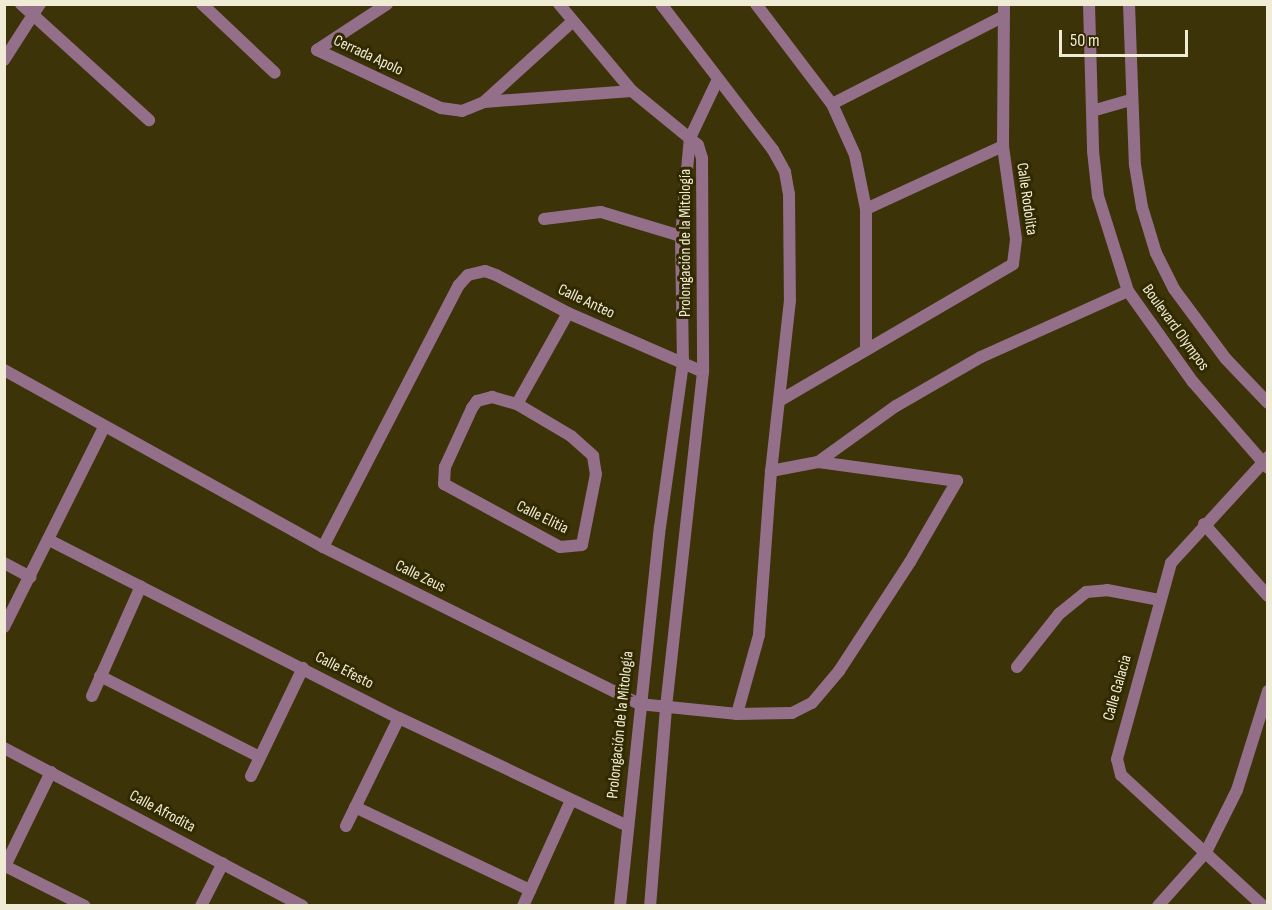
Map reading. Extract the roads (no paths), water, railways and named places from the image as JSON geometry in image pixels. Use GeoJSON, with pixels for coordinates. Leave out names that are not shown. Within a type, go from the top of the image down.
{"type":"FeatureCollection","features":[{"type":"Feature","properties":{"kind":"street"},"geometry":{"type":"LineString","coordinates":[[21,4],[37,10],[149,120]]}},
{"type":"Feature","properties":{"kind":"street"},"geometry":{"type":"LineString","coordinates":[[202,4],[275,73]]}},
{"type":"Feature","properties":{"kind":"street","name":"Cerrada Apolo"},"geometry":{"type":"LineString","coordinates":[[387,4],[317,50],[441,108],[462,111],[484,102],[632,91]]}},
{"type":"Feature","properties":{"kind":"street"},"geometry":{"type":"LineString","coordinates":[[559,4],[632,91],[690,138],[718,79]]}},
{"type":"Feature","properties":{"kind":"street"},"geometry":{"type":"LineString","coordinates":[[661,4],[773,150],[784,172],[789,194],[790,300],[771,471],[759,635],[737,714]]}},
{"type":"Feature","properties":{"kind":"street"},"geometry":{"type":"LineString","coordinates":[[773,4],[758,8],[832,104],[855,155],[866,209],[866,350]]}},
{"type":"Feature","properties":{"kind":"street","name":"Boulevard Olympos"},"geometry":{"type":"LineString","coordinates":[[1089,4],[1092,111],[1098,196],[1128,291],[1138,310],[1193,382],[1266,462]]}},
{"type":"Feature","properties":{"kind":"street","name":"Boulevard Olympos"},"geometry":{"type":"LineString","coordinates":[[1129,4],[1130,100],[1142,207],[1156,253],[1174,289],[1226,359],[1268,403]]}},
{"type":"Feature","properties":{"kind":"street"},"geometry":{"type":"LineString","coordinates":[[4,60],[37,10]]}},
{"type":"Feature","properties":{"kind":"street"},"geometry":{"type":"LineString","coordinates":[[832,104],[1004,10]]}},
{"type":"Feature","properties":{"kind":"street","name":"Calle Rodolita"},"geometry":{"type":"LineString","coordinates":[[779,401],[1013,264],[1016,239],[1003,146],[1004,10]]}},
{"type":"Feature","properties":{"kind":"street","name":"Cerrada Apolo"},"geometry":{"type":"LineString","coordinates":[[484,102],[573,21]]}},
{"type":"Feature","properties":{"kind":"street"},"geometry":{"type":"LineString","coordinates":[[1092,111],[1130,100]]}},
{"type":"Feature","properties":{"kind":"street","name":"Prolongación de la Mitología"},"geometry":{"type":"LineString","coordinates":[[620,906],[639,704],[683,364],[681,236],[690,138]]}},
{"type":"Feature","properties":{"kind":"street","name":"Prolongación de la Mitología"},"geometry":{"type":"LineString","coordinates":[[650,906],[666,708],[703,372],[704,183],[698,145],[690,138]]}},
{"type":"Feature","properties":{"kind":"street"},"geometry":{"type":"LineString","coordinates":[[866,209],[1003,146]]}},
{"type":"Feature","properties":{"kind":"street"},"geometry":{"type":"LineString","coordinates":[[544,219],[601,212],[681,236]]}},
{"type":"Feature","properties":{"kind":"street","name":"Calle Anteo"},"geometry":{"type":"LineString","coordinates":[[323,547],[459,285],[468,275],[485,272],[568,313],[703,372]]}},
{"type":"Feature","properties":{"kind":"street"},"geometry":{"type":"LineString","coordinates":[[771,471],[818,462],[896,406],[981,357],[1128,291]]}},
{"type":"Feature","properties":{"kind":"street"},"geometry":{"type":"LineString","coordinates":[[517,404],[568,313]]}},
{"type":"Feature","properties":{"kind":"street","name":"Calle Zeus"},"geometry":{"type":"LineString","coordinates":[[4,370],[323,547],[639,704],[666,708],[737,714],[792,713],[813,703],[824,691],[910,562],[957,481],[818,462]]}},
{"type":"Feature","properties":{"kind":"street","name":"Calle Elitia"},"geometry":{"type":"LineString","coordinates":[[492,397],[517,404],[572,436],[589,449],[596,462],[586,540],[577,548],[560,547],[449,488],[442,480],[477,401],[492,397]]}},
{"type":"Feature","properties":{"kind":"street"},"geometry":{"type":"LineString","coordinates":[[4,627],[104,427]]}},
{"type":"Feature","properties":{"kind":"street","name":"Calle Galacia"},"geometry":{"type":"LineString","coordinates":[[1263,906],[1121,774],[1117,759],[1171,562],[1204,524],[1266,462]]}},
{"type":"Feature","properties":{"kind":"street"},"geometry":{"type":"LineString","coordinates":[[1204,524],[1268,596]]}},
{"type":"Feature","properties":{"kind":"street","name":"Calle Efesto"},"geometry":{"type":"LineString","coordinates":[[49,540],[399,718],[627,826]]}},
{"type":"Feature","properties":{"kind":"street"},"geometry":{"type":"LineString","coordinates":[[4,563],[30,577]]}},
{"type":"Feature","properties":{"kind":"street"},"geometry":{"type":"LineString","coordinates":[[92,696],[141,586]]}},
{"type":"Feature","properties":{"kind":"street"},"geometry":{"type":"LineString","coordinates":[[1017,667],[1059,614],[1086,592],[1107,591],[1160,600]]}},
{"type":"Feature","properties":{"kind":"street"},"geometry":{"type":"LineString","coordinates":[[251,776],[303,668]]}},
{"type":"Feature","properties":{"kind":"street"},"geometry":{"type":"LineString","coordinates":[[100,676],[260,758]]}},
{"type":"Feature","properties":{"kind":"street"},"geometry":{"type":"LineString","coordinates":[[1158,906],[1206,852],[1237,790],[1268,691]]}},
{"type":"Feature","properties":{"kind":"street"},"geometry":{"type":"LineString","coordinates":[[346,826],[399,718]]}},
{"type":"Feature","properties":{"kind":"street","name":"Calle Afrodita"},"geometry":{"type":"LineString","coordinates":[[4,748],[303,906]]}},
{"type":"Feature","properties":{"kind":"street"},"geometry":{"type":"LineString","coordinates":[[51,772],[5,867],[85,906]]}},
{"type":"Feature","properties":{"kind":"street"},"geometry":{"type":"LineString","coordinates":[[523,906],[572,800]]}},
{"type":"Feature","properties":{"kind":"street"},"geometry":{"type":"LineString","coordinates":[[355,807],[530,890]]}},
{"type":"Feature","properties":{"kind":"street"},"geometry":{"type":"LineString","coordinates":[[201,906],[223,863]]}}]}
